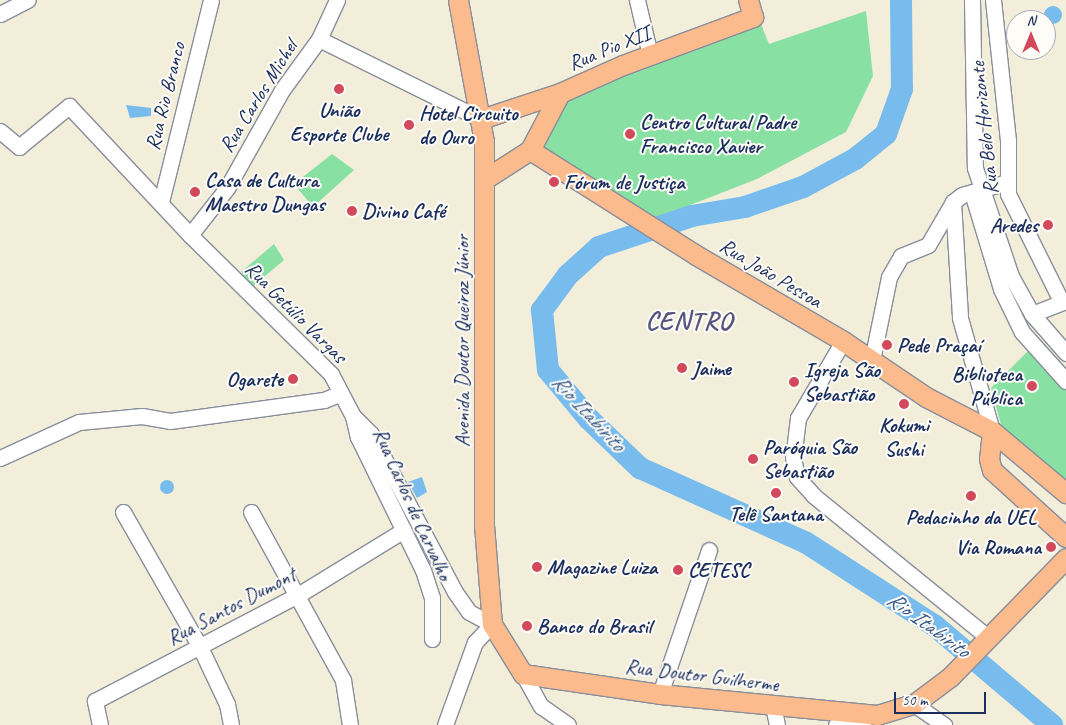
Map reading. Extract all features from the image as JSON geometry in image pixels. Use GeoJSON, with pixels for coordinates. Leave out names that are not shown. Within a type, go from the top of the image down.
{"type":"FeatureCollection","features":[{"type":"Feature","properties":{"kind":"main road","name":"Avenida Doutor Queiroz Júnior"},"geometry":{"type":"LineString","coordinates":[[458,0],[481,120],[485,179],[484,525],[492,624],[523,674]]}},
{"type":"Feature","properties":{"kind":"main road","name":"Rua Pio XII"},"geometry":{"type":"LineString","coordinates":[[481,120],[560,93],[650,55],[750,8]]}},
{"type":"Feature","properties":{"kind":"main road"},"geometry":{"type":"LineString","coordinates":[[485,179],[530,150],[560,93]]}},
{"type":"Feature","properties":{"kind":"main road","name":"Rua João Pessoa"},"geometry":{"type":"LineString","coordinates":[[530,150],[690,252],[843,341],[926,397],[992,431],[1066,493]]}},
{"type":"Feature","properties":{"kind":"main road"},"geometry":{"type":"LineString","coordinates":[[992,431],[990,459],[992,470],[1066,536]]}},
{"type":"Feature","properties":{"kind":"main road"},"geometry":{"type":"LineString","coordinates":[[877,715],[914,704],[950,678],[1066,558]]}},
{"type":"Feature","properties":{"kind":"main road","name":"Rua Doutor Guilherme"},"geometry":{"type":"LineString","coordinates":[[523,674],[660,694],[877,715]]}},
{"type":"Feature","properties":{"kind":"street"},"geometry":{"type":"LineString","coordinates":[[0,14],[28,0]]}},
{"type":"Feature","properties":{"kind":"street","name":"Rua Rio Branco"},"geometry":{"type":"LineString","coordinates":[[161,202],[211,0]]}},
{"type":"Feature","properties":{"kind":"street","name":"Rua Carlos Michel"},"geometry":{"type":"LineString","coordinates":[[190,235],[227,188],[282,90],[319,39],[337,0]]}},
{"type":"Feature","properties":{"kind":"street"},"geometry":{"type":"LineString","coordinates":[[637,0],[650,55]]}},
{"type":"Feature","properties":{"kind":"street","name":"Rua Belo Horizonte"},"geometry":{"type":"LineString","coordinates":[[972,0],[974,148],[977,191]]}},
{"type":"Feature","properties":{"kind":"street","name":"Rua Belo Horizonte"},"geometry":{"type":"LineString","coordinates":[[992,2],[1008,141],[1008,194],[1063,301],[1032,314]]}},
{"type":"Feature","properties":{"kind":"street"},"geometry":{"type":"LineString","coordinates":[[319,39],[481,120]]}},
{"type":"Feature","properties":{"kind":"street","name":"Rua Getúlio Vargas"},"geometry":{"type":"LineString","coordinates":[[0,131],[19,146],[69,106],[190,235],[330,374],[353,416],[371,434],[455,592],[469,612],[492,624]]}},
{"type":"Feature","properties":{"kind":"street"},"geometry":{"type":"LineString","coordinates":[[872,360],[889,277],[901,256],[928,244],[953,202],[977,191],[1007,182]]}},
{"type":"Feature","properties":{"kind":"street"},"geometry":{"type":"LineString","coordinates":[[977,191],[1011,276],[1032,314],[1066,352]]}},
{"type":"Feature","properties":{"kind":"street"},"geometry":{"type":"LineString","coordinates":[[977,191],[1001,289],[1022,332],[1066,381]]}},
{"type":"Feature","properties":{"kind":"street"},"geometry":{"type":"LineString","coordinates":[[953,202],[959,309],[992,431]]}},
{"type":"Feature","properties":{"kind":"street"},"geometry":{"type":"LineString","coordinates":[[843,341],[798,418],[794,442],[794,471],[806,490],[986,642]]}},
{"type":"Feature","properties":{"kind":"street"},"geometry":{"type":"LineString","coordinates":[[0,458],[79,422],[142,416],[170,420],[324,400],[341,393]]}},
{"type":"Feature","properties":{"kind":"street","name":"Rua Carlos de Carvalho"},"geometry":{"type":"LineString","coordinates":[[353,416],[358,437],[404,530],[431,592],[432,639]]}},
{"type":"Feature","properties":{"kind":"street"},"geometry":{"type":"LineString","coordinates":[[123,512],[200,647],[228,704],[231,725]]}},
{"type":"Feature","properties":{"kind":"street"},"geometry":{"type":"LineString","coordinates":[[251,512],[343,680],[350,725]]}},
{"type":"Feature","properties":{"kind":"street","name":"Rua Santos Dumont"},"geometry":{"type":"LineString","coordinates":[[100,725],[95,701],[298,595],[404,530]]}},
{"type":"Feature","properties":{"kind":"street"},"geometry":{"type":"LineString","coordinates":[[660,694],[709,550]]}},
{"type":"Feature","properties":{"kind":"street"},"geometry":{"type":"LineString","coordinates":[[445,725],[474,642],[492,624]]}},
{"type":"Feature","properties":{"kind":"street"},"geometry":{"type":"LineString","coordinates":[[523,674],[541,706],[568,725]]}},
{"type":"Feature","properties":{"kind":"street"},"geometry":{"type":"LineString","coordinates":[[914,704],[944,725]]}},
{"type":"Feature","properties":{"kind":"street"},"geometry":{"type":"LineString","coordinates":[[774,706],[777,725]]}},
{"type":"Feature","properties":{"kind":"street"},"geometry":{"type":"LineString","coordinates":[[836,725],[877,715]]}},
{"type":"Feature","properties":{"kind":"green space"},"geometry":{"type":"Polygon","coordinates":[[[866,11],[873,76],[846,132],[757,179],[657,218],[540,145],[568,98],[759,19],[769,44],[866,11]]]}},
{"type":"Feature","properties":{"kind":"green space"},"geometry":{"type":"Polygon","coordinates":[[[332,154],[354,170],[313,207],[294,184],[332,154]]]}},
{"type":"Feature","properties":{"kind":"green space"},"geometry":{"type":"Polygon","coordinates":[[[274,244],[284,260],[252,287],[241,272],[274,244]]]}},
{"type":"Feature","properties":{"kind":"green space"},"geometry":{"type":"Polygon","coordinates":[[[1031,348],[1066,388],[1066,484],[1003,432],[991,388],[1031,348]]]}},
{"type":"Feature","properties":{"kind":"water"},"geometry":{"type":"Polygon","coordinates":[[[1053,6],[1061,12],[1061,18],[1056,23],[1056,10],[1046,10],[1053,6]]]}},
{"type":"Feature","properties":{"kind":"water"},"geometry":{"type":"Polygon","coordinates":[[[126,105],[151,108],[151,116],[130,118],[126,105]]]}},
{"type":"Feature","properties":{"kind":"water"},"geometry":{"type":"Polygon","coordinates":[[[422,477],[427,492],[417,498],[408,482],[422,477]]]}},
{"type":"Feature","properties":{"kind":"water"},"geometry":{"type":"Polygon","coordinates":[[[164,480],[170,480],[174,487],[170,494],[164,494],[160,490],[160,484],[164,480]]]}},
{"type":"Feature","properties":{"kind":"waterway","name":"Rio Itabirito"},"geometry":{"type":"LineString","coordinates":[[901,0],[902,89],[886,134],[855,159],[803,187],[745,207],[692,216],[599,247],[568,275],[542,310],[548,370],[589,419],[640,468],[805,542],[934,625],[1052,725]]}},
{"type":"Feature","properties":{"kind":"place","name":"União Esporte Clube"},"geometry":{"type":"Point","coordinates":[339,89]}},
{"type":"Feature","properties":{"kind":"place","name":"Hotel Circuito do Ouro"},"geometry":{"type":"Point","coordinates":[409,125]}},
{"type":"Feature","properties":{"kind":"place","name":"Centro Cultural Padre Francisco Xavier"},"geometry":{"type":"Point","coordinates":[630,134]}},
{"type":"Feature","properties":{"kind":"place","name":"Fórum de Justiça"},"geometry":{"type":"Point","coordinates":[554,182]}},
{"type":"Feature","properties":{"kind":"place","name":"Casa de Cultura Maestro Dungas"},"geometry":{"type":"Point","coordinates":[195,192]}},
{"type":"Feature","properties":{"kind":"place","name":"Divino Café"},"geometry":{"type":"Point","coordinates":[352,211]}},
{"type":"Feature","properties":{"kind":"place","name":"Aredes"},"geometry":{"type":"Point","coordinates":[1048,225]}},
{"type":"Feature","properties":{"kind":"place","name":"Pede Praçaí"},"geometry":{"type":"Point","coordinates":[887,345]}},
{"type":"Feature","properties":{"kind":"place","name":"Jaime"},"geometry":{"type":"Point","coordinates":[682,368]}},
{"type":"Feature","properties":{"kind":"place","name":"Ogarete"},"geometry":{"type":"Point","coordinates":[293,379]}},
{"type":"Feature","properties":{"kind":"place","name":"Igreja São Sebastião"},"geometry":{"type":"Point","coordinates":[794,382]}},
{"type":"Feature","properties":{"kind":"place","name":"Biblioteca Pública"},"geometry":{"type":"Point","coordinates":[1032,386]}},
{"type":"Feature","properties":{"kind":"place","name":"Kokumi Sushi"},"geometry":{"type":"Point","coordinates":[904,404]}},
{"type":"Feature","properties":{"kind":"place","name":"Paróquia São Sebastião"},"geometry":{"type":"Point","coordinates":[753,459]}},
{"type":"Feature","properties":{"kind":"place","name":"Telê Santana"},"geometry":{"type":"Point","coordinates":[776,493]}},
{"type":"Feature","properties":{"kind":"place","name":"Pedacinho da UEL"},"geometry":{"type":"Point","coordinates":[971,496]}},
{"type":"Feature","properties":{"kind":"place","name":"Via Romana"},"geometry":{"type":"Point","coordinates":[1051,547]}},
{"type":"Feature","properties":{"kind":"place","name":"Magazine Luiza"},"geometry":{"type":"Point","coordinates":[537,567]}},
{"type":"Feature","properties":{"kind":"place","name":"CETESC"},"geometry":{"type":"Point","coordinates":[678,570]}},
{"type":"Feature","properties":{"kind":"place","name":"Banco do Brasil"},"geometry":{"type":"Point","coordinates":[527,626]}},
{"type":"Feature","properties":{"kind":"district","name":"CENTRO"},"geometry":{"type":"Point","coordinates":[689,321]}}]}
